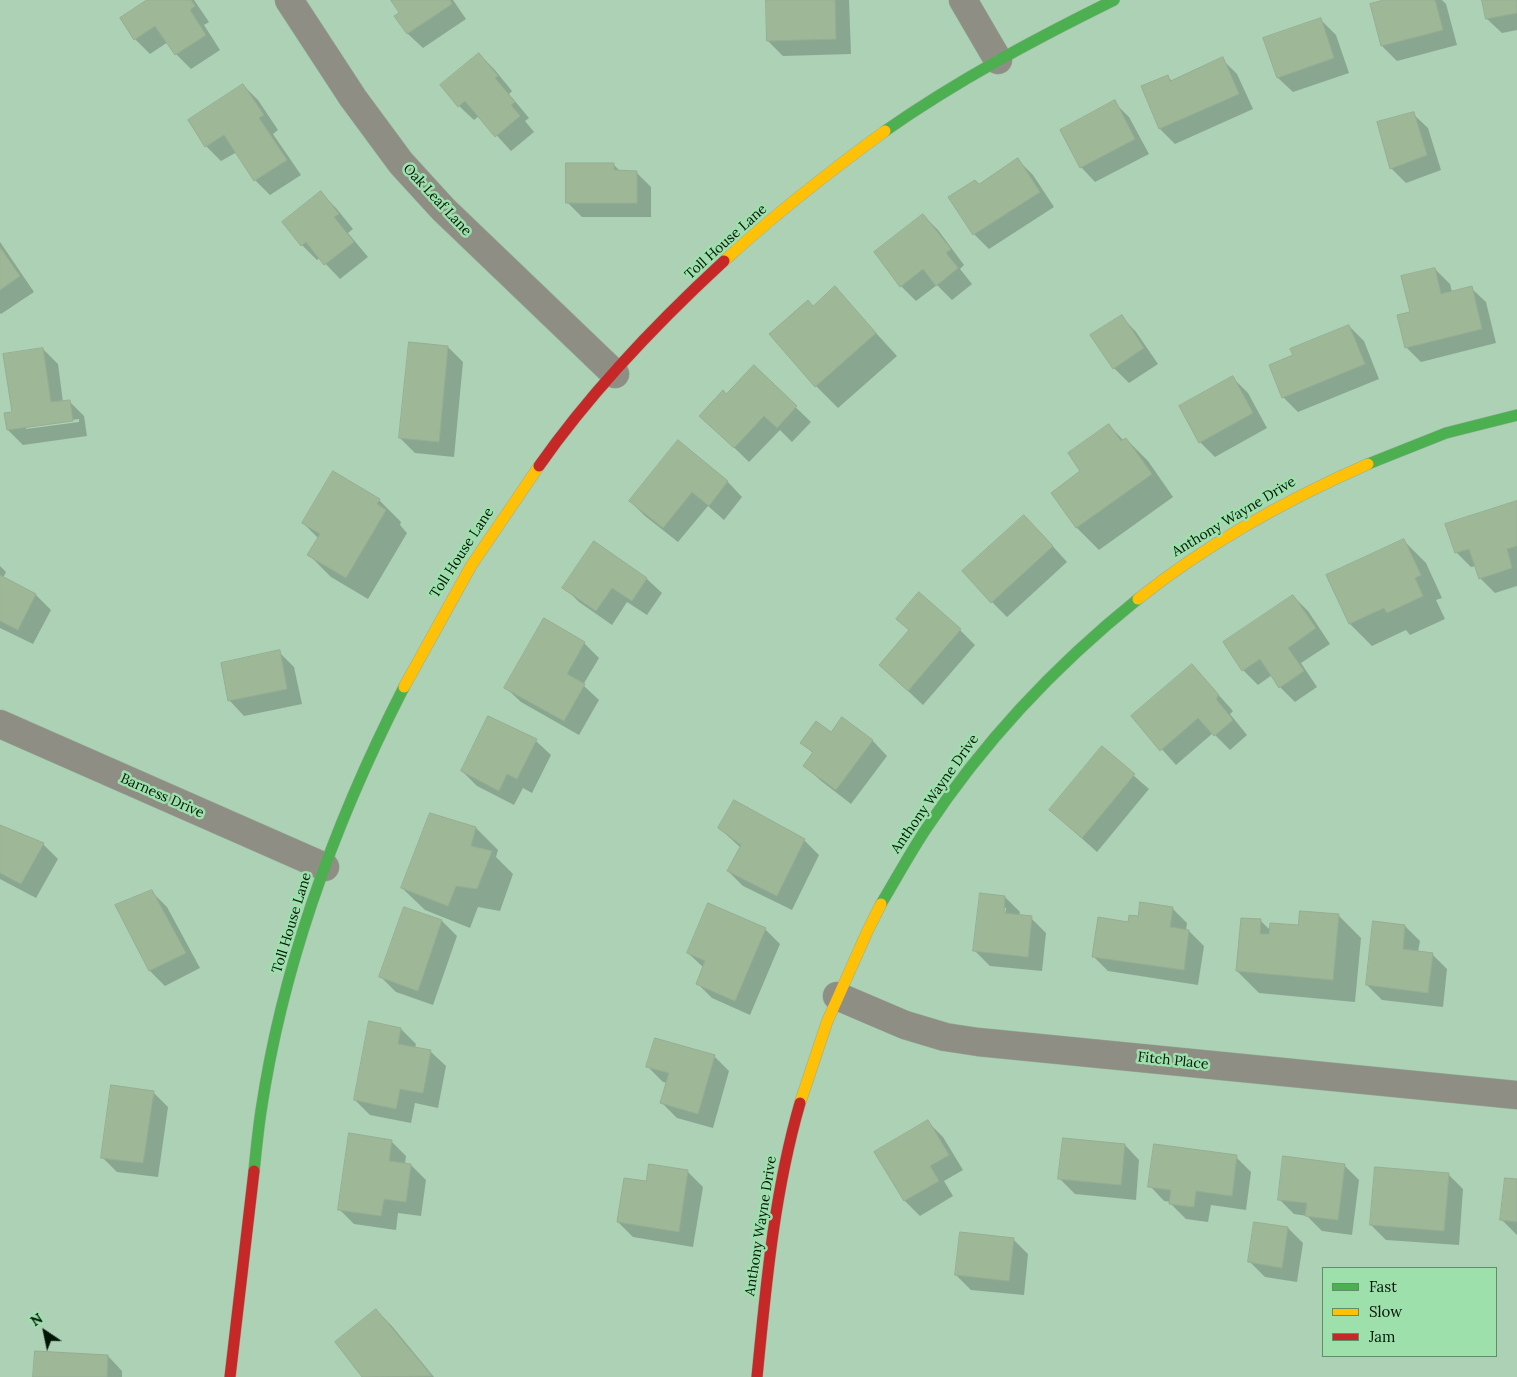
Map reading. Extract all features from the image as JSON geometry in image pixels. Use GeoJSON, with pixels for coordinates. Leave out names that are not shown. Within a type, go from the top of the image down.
{"type":"FeatureCollection","features":[{"type":"Feature","properties":{"kind":"street","name":"Oak Leaf Lane"},"geometry":{"type":"LineString","coordinates":[[289,0],[353,98],[401,163],[443,210],[615,374]]}},
{"type":"Feature","properties":{"kind":"street"},"geometry":{"type":"LineString","coordinates":[[963,0],[998,60]]}},
{"type":"Feature","properties":{"kind":"street","name":"Toll House Lane"},"geometry":{"type":"LineString","coordinates":[[230,1377],[262,1110],[300,939],[334,840],[375,742],[443,611],[494,529],[525,485],[592,399],[665,319],[741,246],[821,179],[885,130],[955,85],[1040,36],[1114,0]]}},
{"type":"Feature","properties":{"kind":"street","name":"Anthony Wayne Drive"},"geometry":{"type":"LineString","coordinates":[[757,1377],[770,1246],[781,1178],[798,1111],[818,1045],[837,996],[879,907],[911,852],[964,774],[998,732],[1085,642],[1153,585],[1209,546],[1290,499],[1354,468],[1452,431],[1517,415]]}},
{"type":"Feature","properties":{"kind":"street","name":"Barness Drive"},"geometry":{"type":"LineString","coordinates":[[0,724],[325,867]]}},
{"type":"Feature","properties":{"kind":"street","name":"Fitch Place"},"geometry":{"type":"LineString","coordinates":[[837,996],[905,1026],[945,1037],[978,1042],[1517,1094]]}},
{"type":"Feature","properties":{"kind":"building"},"geometry":{"type":"Polygon","coordinates":[[[147,0],[191,0],[195,6],[190,10],[206,35],[175,55],[155,26],[134,40],[120,18],[147,0]]]}},
{"type":"Feature","properties":{"kind":"building"},"geometry":{"type":"Polygon","coordinates":[[[391,0],[450,0],[452,4],[407,34],[394,16],[399,13],[391,0]]]}},
{"type":"Feature","properties":{"kind":"building"},"geometry":{"type":"Polygon","coordinates":[[[766,0],[835,0],[836,39],[767,41],[766,0]]]}},
{"type":"Feature","properties":{"kind":"building"},"geometry":{"type":"Polygon","coordinates":[[[1384,0],[1435,0],[1443,30],[1381,46],[1370,4],[1384,0]]]}},
{"type":"Feature","properties":{"kind":"building"},"geometry":{"type":"Polygon","coordinates":[[[1482,0],[1517,0],[1517,13],[1486,19],[1482,0]]]}},
{"type":"Feature","properties":{"kind":"building"},"geometry":{"type":"Polygon","coordinates":[[[1321,18],[1334,58],[1277,78],[1263,38],[1321,18]]]}},
{"type":"Feature","properties":{"kind":"building"},"geometry":{"type":"Polygon","coordinates":[[[479,53],[498,76],[495,78],[515,102],[511,105],[520,116],[495,137],[465,101],[458,107],[440,85],[479,53]]]}},
{"type":"Feature","properties":{"kind":"building"},"geometry":{"type":"Polygon","coordinates":[[[1223,57],[1239,94],[1159,129],[1141,86],[1168,75],[1170,81],[1223,57]]]}},
{"type":"Feature","properties":{"kind":"building"},"geometry":{"type":"Polygon","coordinates":[[[243,84],[264,115],[259,118],[287,160],[254,181],[224,135],[205,147],[188,120],[243,84]]]}},
{"type":"Feature","properties":{"kind":"building"},"geometry":{"type":"Polygon","coordinates":[[[1115,100],[1135,139],[1080,168],[1060,130],[1115,100]]]}},
{"type":"Feature","properties":{"kind":"building"},"geometry":{"type":"Polygon","coordinates":[[[1414,112],[1427,155],[1390,169],[1377,122],[1414,112]]]}},
{"type":"Feature","properties":{"kind":"building"},"geometry":{"type":"Polygon","coordinates":[[[1018,158],[1040,192],[973,235],[948,197],[975,180],[979,184],[1018,158]]]}},
{"type":"Feature","properties":{"kind":"building"},"geometry":{"type":"Polygon","coordinates":[[[566,163],[614,163],[614,170],[637,171],[637,203],[566,203],[566,163]]]}},
{"type":"Feature","properties":{"kind":"building"},"geometry":{"type":"Polygon","coordinates":[[[321,191],[339,214],[334,217],[354,242],[324,265],[306,242],[301,246],[282,222],[321,191]]]}},
{"type":"Feature","properties":{"kind":"building"},"geometry":{"type":"Polygon","coordinates":[[[923,214],[951,249],[946,253],[958,268],[936,286],[923,269],[900,287],[874,252],[923,214]]]}},
{"type":"Feature","properties":{"kind":"building"},"geometry":{"type":"Polygon","coordinates":[[[0,247],[20,276],[0,290],[0,247]]]}},
{"type":"Feature","properties":{"kind":"building"},"geometry":{"type":"Polygon","coordinates":[[[1435,268],[1441,294],[1472,286],[1482,329],[1405,348],[1397,315],[1410,312],[1401,276],[1435,268]]]}},
{"type":"Feature","properties":{"kind":"building"},"geometry":{"type":"Polygon","coordinates":[[[835,286],[876,333],[815,387],[769,334],[808,300],[813,306],[835,286]]]}},
{"type":"Feature","properties":{"kind":"building"},"geometry":{"type":"Polygon","coordinates":[[[1122,315],[1144,348],[1113,369],[1090,335],[1122,315]]]}},
{"type":"Feature","properties":{"kind":"building"},"geometry":{"type":"Polygon","coordinates":[[[1349,325],[1365,364],[1282,398],[1269,365],[1293,355],[1290,349],[1349,325]]]}},
{"type":"Feature","properties":{"kind":"building"},"geometry":{"type":"Polygon","coordinates":[[[409,342],[448,346],[439,442],[399,438],[409,342]]]}},
{"type":"Feature","properties":{"kind":"building"},"geometry":{"type":"Polygon","coordinates":[[[43,348],[51,402],[70,400],[73,421],[7,430],[4,413],[12,412],[3,354],[43,348]]]}},
{"type":"Feature","properties":{"kind":"building"},"geometry":{"type":"Polygon","coordinates":[[[754,365],[797,406],[777,428],[764,416],[734,448],[699,416],[723,390],[726,394],[754,365]]]}},
{"type":"Feature","properties":{"kind":"building"},"geometry":{"type":"Polygon","coordinates":[[[1233,376],[1253,413],[1199,443],[1179,406],[1233,376]]]}},
{"type":"Feature","properties":{"kind":"building"},"geometry":{"type":"Polygon","coordinates":[[[1109,424],[1121,441],[1126,438],[1152,474],[1076,528],[1051,493],[1080,471],[1068,453],[1109,424]]]}},
{"type":"Feature","properties":{"kind":"building"},"geometry":{"type":"Polygon","coordinates":[[[678,440],[728,481],[709,506],[692,492],[663,528],[629,501],[678,440]]]}},
{"type":"Feature","properties":{"kind":"building"},"geometry":{"type":"Polygon","coordinates":[[[333,471],[380,499],[377,504],[386,510],[346,578],[307,555],[320,534],[302,523],[333,471]]]}},
{"type":"Feature","properties":{"kind":"building"},"geometry":{"type":"Polygon","coordinates":[[[1517,501],[1517,546],[1507,549],[1512,568],[1479,579],[1469,549],[1455,553],[1445,524],[1517,501]]]}},
{"type":"Feature","properties":{"kind":"building"},"geometry":{"type":"Polygon","coordinates":[[[1024,515],[1053,546],[991,603],[962,571],[1024,515]]]}},
{"type":"Feature","properties":{"kind":"building"},"geometry":{"type":"Polygon","coordinates":[[[1404,539],[1421,575],[1415,578],[1423,596],[1387,613],[1384,608],[1349,624],[1326,575],[1404,539]]]}},
{"type":"Feature","properties":{"kind":"building"},"geometry":{"type":"Polygon","coordinates":[[[594,541],[647,578],[632,601],[612,588],[596,611],[562,588],[594,541]]]}},
{"type":"Feature","properties":{"kind":"building"},"geometry":{"type":"Polygon","coordinates":[[[0,575],[36,594],[18,630],[0,621],[0,575]]]}},
{"type":"Feature","properties":{"kind":"building"},"geometry":{"type":"Polygon","coordinates":[[[919,592],[961,629],[908,691],[879,665],[909,630],[896,619],[919,592]]]}},
{"type":"Feature","properties":{"kind":"building"},"geometry":{"type":"Polygon","coordinates":[[[1293,595],[1316,628],[1288,648],[1304,671],[1279,688],[1260,659],[1242,671],[1223,642],[1293,595]]]}},
{"type":"Feature","properties":{"kind":"building"},"geometry":{"type":"Polygon","coordinates":[[[544,618],[585,642],[567,674],[585,684],[564,721],[504,688],[544,618]]]}},
{"type":"Feature","properties":{"kind":"building"},"geometry":{"type":"Polygon","coordinates":[[[280,650],[287,689],[228,701],[221,663],[280,650]]]}},
{"type":"Feature","properties":{"kind":"building"},"geometry":{"type":"Polygon","coordinates":[[[1192,664],[1219,695],[1216,699],[1233,720],[1214,736],[1198,718],[1160,751],[1131,716],[1192,664]]]}},
{"type":"Feature","properties":{"kind":"building"},"geometry":{"type":"Polygon","coordinates":[[[488,716],[537,739],[517,779],[507,774],[499,791],[461,771],[488,716]]]}},
{"type":"Feature","properties":{"kind":"building"},"geometry":{"type":"Polygon","coordinates":[[[842,717],[873,740],[836,790],[803,766],[813,752],[800,743],[816,721],[831,732],[842,717]]]}},
{"type":"Feature","properties":{"kind":"building"},"geometry":{"type":"Polygon","coordinates":[[[1102,746],[1135,774],[1082,838],[1049,810],[1102,746]]]}},
{"type":"Feature","properties":{"kind":"building"},"geometry":{"type":"Polygon","coordinates":[[[734,800],[805,839],[777,896],[727,871],[741,845],[718,828],[734,800]]]}},
{"type":"Feature","properties":{"kind":"building"},"geometry":{"type":"Polygon","coordinates":[[[430,813],[476,827],[471,846],[492,851],[477,889],[456,886],[448,906],[401,888],[430,813]]]}},
{"type":"Feature","properties":{"kind":"building"},"geometry":{"type":"Polygon","coordinates":[[[0,825],[44,843],[21,884],[0,873],[0,825]]]}},
{"type":"Feature","properties":{"kind":"building"},"geometry":{"type":"Polygon","coordinates":[[[152,890],[186,953],[149,971],[115,905],[152,890]]]}},
{"type":"Feature","properties":{"kind":"building"},"geometry":{"type":"Polygon","coordinates":[[[980,893],[1005,896],[1004,913],[1032,916],[1028,957],[973,951],[980,893]]]}},
{"type":"Feature","properties":{"kind":"building"},"geometry":{"type":"Polygon","coordinates":[[[1140,902],[1173,907],[1170,927],[1189,930],[1184,970],[1092,957],[1098,917],[1128,922],[1129,915],[1138,916],[1140,902]]]}},
{"type":"Feature","properties":{"kind":"building"},"geometry":{"type":"Polygon","coordinates":[[[708,903],[766,928],[735,1001],[696,984],[705,961],[687,953],[708,903]]]}},
{"type":"Feature","properties":{"kind":"building"},"geometry":{"type":"Polygon","coordinates":[[[404,907],[442,920],[418,991],[379,977],[404,907]]]}},
{"type":"Feature","properties":{"kind":"building"},"geometry":{"type":"Polygon","coordinates":[[[1300,911],[1339,914],[1333,980],[1236,971],[1241,918],[1261,919],[1260,934],[1269,934],[1270,923],[1298,925],[1300,911]]]}},
{"type":"Feature","properties":{"kind":"building"},"geometry":{"type":"Polygon","coordinates":[[[1373,921],[1405,925],[1403,949],[1433,953],[1428,993],[1366,985],[1373,921]]]}},
{"type":"Feature","properties":{"kind":"building"},"geometry":{"type":"Polygon","coordinates":[[[369,1021],[401,1028],[398,1044],[431,1050],[423,1093],[400,1089],[396,1109],[354,1100],[369,1021]]]}},
{"type":"Feature","properties":{"kind":"building"},"geometry":{"type":"Polygon","coordinates":[[[655,1038],[715,1055],[698,1114],[660,1103],[669,1073],[646,1067],[655,1038]]]}},
{"type":"Feature","properties":{"kind":"building"},"geometry":{"type":"Polygon","coordinates":[[[111,1085],[154,1091],[143,1163],[101,1158],[111,1085]]]}},
{"type":"Feature","properties":{"kind":"building"},"geometry":{"type":"Polygon","coordinates":[[[928,1120],[949,1155],[930,1166],[939,1181],[904,1201],[874,1152],[928,1120]]]}},
{"type":"Feature","properties":{"kind":"building"},"geometry":{"type":"Polygon","coordinates":[[[349,1133],[392,1140],[389,1161],[411,1164],[406,1202],[384,1199],[381,1216],[338,1210],[349,1133]]]}},
{"type":"Feature","properties":{"kind":"building"},"geometry":{"type":"Polygon","coordinates":[[[1063,1138],[1125,1144],[1121,1185],[1058,1179],[1063,1138]]]}},
{"type":"Feature","properties":{"kind":"building"},"geometry":{"type":"Polygon","coordinates":[[[1154,1144],[1237,1155],[1232,1196],[1196,1191],[1194,1207],[1169,1204],[1171,1190],[1148,1187],[1154,1144]]]}},
{"type":"Feature","properties":{"kind":"building"},"geometry":{"type":"Polygon","coordinates":[[[1283,1156],[1345,1164],[1338,1220],[1305,1216],[1307,1203],[1278,1200],[1283,1156]]]}},
{"type":"Feature","properties":{"kind":"building"},"geometry":{"type":"Polygon","coordinates":[[[649,1164],[688,1170],[679,1232],[617,1222],[624,1178],[646,1181],[649,1164]]]}},
{"type":"Feature","properties":{"kind":"building"},"geometry":{"type":"Polygon","coordinates":[[[1375,1167],[1449,1173],[1444,1231],[1370,1225],[1375,1167]]]}},
{"type":"Feature","properties":{"kind":"building"},"geometry":{"type":"Polygon","coordinates":[[[1505,1178],[1517,1179],[1517,1222],[1500,1220],[1505,1178]]]}},
{"type":"Feature","properties":{"kind":"building"},"geometry":{"type":"Polygon","coordinates":[[[1254,1222],[1288,1227],[1282,1268],[1248,1262],[1254,1222]]]}},
{"type":"Feature","properties":{"kind":"building"},"geometry":{"type":"Polygon","coordinates":[[[960,1232],[1014,1238],[1009,1281],[955,1275],[960,1232]]]}},
{"type":"Feature","properties":{"kind":"building"},"geometry":{"type":"Polygon","coordinates":[[[376,1309],[432,1376],[362,1377],[335,1342],[376,1309]]]}},
{"type":"Feature","properties":{"kind":"building"},"geometry":{"type":"Polygon","coordinates":[[[35,1351],[108,1355],[107,1377],[33,1377],[35,1351]]]}},
{"type":"Feature","properties":{"kind":"traffic: fast"},"geometry":{"type":"LineString","coordinates":[[885,131],[997,61],[1114,0]]}},
{"type":"Feature","properties":{"kind":"traffic: fast"},"geometry":{"type":"LineString","coordinates":[[1368,464],[1446,433],[1517,415]]}},
{"type":"Feature","properties":{"kind":"traffic: fast"},"geometry":{"type":"LineString","coordinates":[[881,904],[926,829],[972,765],[997,735],[1078,650],[1138,599]]}},
{"type":"Feature","properties":{"kind":"traffic: fast"},"geometry":{"type":"LineString","coordinates":[[254,1171],[261,1111],[271,1056],[283,1001],[298,947],[315,893],[356,789],[404,687]]}},
{"type":"Feature","properties":{"kind":"traffic: slow"},"geometry":{"type":"LineString","coordinates":[[724,261],[803,194],[885,131]]}},
{"type":"Feature","properties":{"kind":"traffic: slow"},"geometry":{"type":"LineString","coordinates":[[1138,599],[1192,559],[1248,524],[1307,492],[1368,464]]}},
{"type":"Feature","properties":{"kind":"traffic: slow"},"geometry":{"type":"LineString","coordinates":[[404,687],[471,566],[539,466]]}},
{"type":"Feature","properties":{"kind":"traffic: slow"},"geometry":{"type":"LineString","coordinates":[[800,1103],[827,1022],[881,904]]}},
{"type":"Feature","properties":{"kind":"traffic: jam"},"geometry":{"type":"LineString","coordinates":[[539,466],[580,412],[626,359],[674,308],[724,261]]}},
{"type":"Feature","properties":{"kind":"traffic: jam"},"geometry":{"type":"LineString","coordinates":[[757,1377],[777,1205],[800,1103]]}},
{"type":"Feature","properties":{"kind":"traffic: jam"},"geometry":{"type":"LineString","coordinates":[[230,1377],[254,1171]]}}]}
